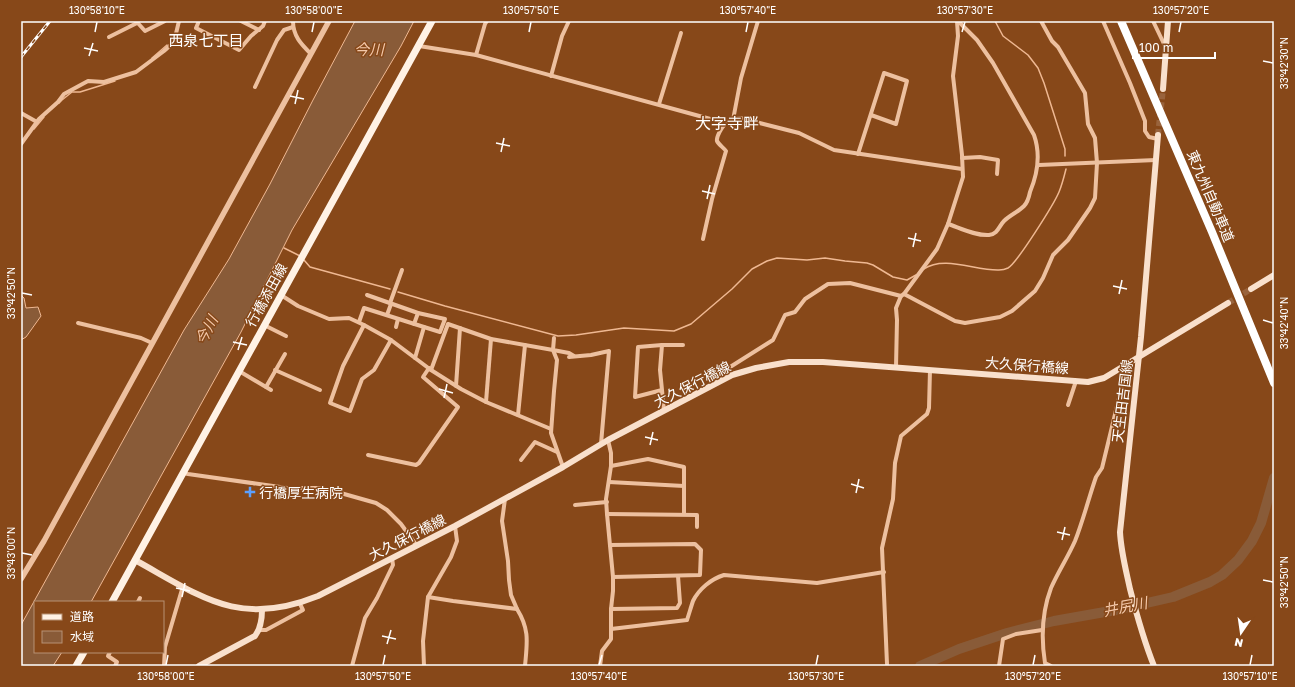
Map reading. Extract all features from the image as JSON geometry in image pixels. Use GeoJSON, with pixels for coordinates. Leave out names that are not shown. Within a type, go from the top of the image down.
{"type":"FeatureCollection","features":[{"type":"Feature","properties":{"kind":"highway","name":"東九州自動車道"},"geometry":{"type":"LineString","coordinates":[[1121,21],[1209,225],[1274,384]]}},
{"type":"Feature","properties":{"kind":"main road","name":"行橋添田線"},"geometry":{"type":"LineString","coordinates":[[115,600],[135,560],[432,21]]}},
{"type":"Feature","properties":{"kind":"main road"},"geometry":{"type":"LineString","coordinates":[[1163,89],[1168,21]]}},
{"type":"Feature","properties":{"kind":"main road","name":"天生田吉国線"},"geometry":{"type":"LineString","coordinates":[[1154,666],[1143,638],[1137,616],[1121,551],[1120,532],[1139,357],[1158,137]]}},
{"type":"Feature","properties":{"kind":"main road"},"geometry":{"type":"LineString","coordinates":[[1251,289],[1274,275]]}},
{"type":"Feature","properties":{"kind":"main road","name":"大久保行橋線"},"geometry":{"type":"LineString","coordinates":[[135,560],[207,599],[229,606],[246,610],[262,610],[300,604],[455,526],[563,467],[608,440],[732,375],[756,368],[789,362],[823,362],[1088,382],[1104,378],[1228,304]]}},
{"type":"Feature","properties":{"kind":"main road"},"geometry":{"type":"LineString","coordinates":[[199,666],[255,636],[262,621],[262,610]]}},
{"type":"Feature","properties":{"kind":"main road"},"geometry":{"type":"LineString","coordinates":[[76,666],[83,653]]}},
{"type":"Feature","properties":{"kind":"street"},"geometry":{"type":"LineString","coordinates":[[109,37],[136,22],[145,31],[165,21]]}},
{"type":"Feature","properties":{"kind":"street"},"geometry":{"type":"LineString","coordinates":[[21,144],[27,138],[37,122],[58,102],[64,94],[88,81],[104,82],[136,72],[171,45],[175,38],[179,21]]}},
{"type":"Feature","properties":{"kind":"street"},"geometry":{"type":"LineString","coordinates":[[199,21],[196,28],[239,50],[245,42],[263,26],[265,21]]}},
{"type":"Feature","properties":{"kind":"street"},"geometry":{"type":"LineString","coordinates":[[241,21],[259,30]]}},
{"type":"Feature","properties":{"kind":"street"},"geometry":{"type":"LineString","coordinates":[[293,21],[296,37],[311,54]]}},
{"type":"Feature","properties":{"kind":"street"},"geometry":{"type":"LineString","coordinates":[[21,579],[44,541],[329,21]]}},
{"type":"Feature","properties":{"kind":"street"},"geometry":{"type":"LineString","coordinates":[[476,55],[487,21]]}},
{"type":"Feature","properties":{"kind":"street"},"geometry":{"type":"LineString","coordinates":[[551,76],[562,36],[569,21]]}},
{"type":"Feature","properties":{"kind":"street"},"geometry":{"type":"LineString","coordinates":[[732,120],[741,78],[758,21]]}},
{"type":"Feature","properties":{"kind":"street"},"geometry":{"type":"LineString","coordinates":[[896,367],[896,308],[903,295],[937,249],[948,224],[963,177],[953,76],[958,36],[958,21]]}},
{"type":"Feature","properties":{"kind":"street"},"geometry":{"type":"LineString","coordinates":[[948,224],[978,234],[993,234],[999,230],[1002,222],[1012,213],[1023,207],[1026,203],[1036,178],[1039,165],[1037,144],[1034,135],[993,63],[977,40],[958,21]]}},
{"type":"Feature","properties":{"kind":"street"},"geometry":{"type":"LineString","coordinates":[[717,383],[719,374],[773,340],[785,315],[795,312],[805,299],[828,284],[850,283],[903,295],[955,321],[965,323],[1000,317],[1012,311],[1035,291],[1043,278],[1053,255],[1068,240],[1090,208],[1095,198],[1097,163],[1095,138],[1088,124],[1085,93],[1041,21]]}},
{"type":"Feature","properties":{"kind":"street"},"geometry":{"type":"LineString","coordinates":[[1103,21],[1145,121],[1145,131],[1149,137],[1158,137]]}},
{"type":"Feature","properties":{"kind":"street"},"geometry":{"type":"LineString","coordinates":[[1153,21],[1166,47]]}},
{"type":"Feature","properties":{"kind":"street"},"geometry":{"type":"LineString","coordinates":[[255,87],[277,40],[284,30],[293,27]]}},
{"type":"Feature","properties":{"kind":"street"},"geometry":{"type":"LineString","coordinates":[[659,104],[681,33]]}},
{"type":"Feature","properties":{"kind":"street"},"geometry":{"type":"LineString","coordinates":[[418,46],[476,55],[725,123]]}},
{"type":"Feature","properties":{"kind":"street"},"geometry":{"type":"LineString","coordinates":[[858,154],[870,115],[884,73],[907,81],[896,124],[870,115]]}},
{"type":"Feature","properties":{"kind":"street"},"geometry":{"type":"LineString","coordinates":[[21,113],[37,122]]}},
{"type":"Feature","properties":{"kind":"street"},"geometry":{"type":"LineString","coordinates":[[703,239],[712,199],[726,151],[717,141],[717,137],[725,123],[732,120],[740,118],[799,133],[834,150],[962,169]]}},
{"type":"Feature","properties":{"kind":"street"},"geometry":{"type":"LineString","coordinates":[[21,134],[27,138]]}},
{"type":"Feature","properties":{"kind":"street"},"geometry":{"type":"LineString","coordinates":[[962,158],[980,157],[998,160],[997,174]]}},
{"type":"Feature","properties":{"kind":"street"},"geometry":{"type":"LineString","coordinates":[[1039,165],[1156,160]]}},
{"type":"Feature","properties":{"kind":"street"},"geometry":{"type":"LineString","coordinates":[[387,315],[402,270]]}},
{"type":"Feature","properties":{"kind":"street"},"geometry":{"type":"LineString","coordinates":[[281,295],[298,306],[329,319],[349,318],[391,340],[456,386],[486,402],[551,428]]}},
{"type":"Feature","properties":{"kind":"street"},"geometry":{"type":"LineString","coordinates":[[367,295],[418,313],[444,319],[440,332],[364,308],[361,324],[343,366],[330,403],[350,411],[362,379],[374,370],[391,340]]}},
{"type":"Feature","properties":{"kind":"street"},"geometry":{"type":"LineString","coordinates":[[414,324],[418,313]]}},
{"type":"Feature","properties":{"kind":"street"},"geometry":{"type":"LineString","coordinates":[[396,327],[398,319]]}},
{"type":"Feature","properties":{"kind":"street"},"geometry":{"type":"LineString","coordinates":[[78,323],[141,338],[152,343]]}},
{"type":"Feature","properties":{"kind":"street"},"geometry":{"type":"LineString","coordinates":[[368,455],[416,465],[419,463],[454,414],[458,407],[423,377],[430,369],[448,324],[491,339],[569,353],[574,357]]}},
{"type":"Feature","properties":{"kind":"street"},"geometry":{"type":"LineString","coordinates":[[264,325],[286,336]]}},
{"type":"Feature","properties":{"kind":"street"},"geometry":{"type":"LineString","coordinates":[[415,358],[424,327]]}},
{"type":"Feature","properties":{"kind":"street"},"geometry":{"type":"LineString","coordinates":[[456,386],[460,328]]}},
{"type":"Feature","properties":{"kind":"street"},"geometry":{"type":"LineString","coordinates":[[554,338],[553,350],[558,360],[551,433],[563,467]]}},
{"type":"Feature","properties":{"kind":"street"},"geometry":{"type":"LineString","coordinates":[[486,402],[491,339]]}},
{"type":"Feature","properties":{"kind":"street"},"geometry":{"type":"LineString","coordinates":[[518,415],[525,345]]}},
{"type":"Feature","properties":{"kind":"street"},"geometry":{"type":"LineString","coordinates":[[662,345],[660,370],[664,411]]}},
{"type":"Feature","properties":{"kind":"street"},"geometry":{"type":"LineString","coordinates":[[662,390],[635,397],[638,347],[683,345]]}},
{"type":"Feature","properties":{"kind":"street"},"geometry":{"type":"LineString","coordinates":[[568,357],[591,355],[609,351],[601,445]]}},
{"type":"Feature","properties":{"kind":"street"},"geometry":{"type":"LineString","coordinates":[[266,387],[285,354]]}},
{"type":"Feature","properties":{"kind":"street"},"geometry":{"type":"LineString","coordinates":[[1051,666],[1045,663],[1042,647],[1042,629],[1046,607],[1052,588],[1075,540],[1096,477],[1102,468],[1126,369],[1124,366]]}},
{"type":"Feature","properties":{"kind":"street"},"geometry":{"type":"LineString","coordinates":[[276,370],[320,390]]}},
{"type":"Feature","properties":{"kind":"street"},"geometry":{"type":"LineString","coordinates":[[887,664],[882,548],[893,499],[895,463],[901,436],[927,414],[930,408],[930,370]]}},
{"type":"Feature","properties":{"kind":"street"},"geometry":{"type":"LineString","coordinates":[[239,371],[271,390]]}},
{"type":"Feature","properties":{"kind":"street"},"geometry":{"type":"LineString","coordinates":[[1068,405],[1076,381]]}},
{"type":"Feature","properties":{"kind":"street"},"geometry":{"type":"LineString","coordinates":[[600,666],[602,651],[611,639],[610,629],[613,577],[606,502],[611,466],[611,453],[608,440]]}},
{"type":"Feature","properties":{"kind":"street"},"geometry":{"type":"LineString","coordinates":[[521,460],[536,442],[557,452]]}},
{"type":"Feature","properties":{"kind":"street"},"geometry":{"type":"LineString","coordinates":[[611,466],[648,459],[684,466],[684,514]]}},
{"type":"Feature","properties":{"kind":"street"},"geometry":{"type":"LineString","coordinates":[[184,473],[287,488],[319,488],[376,503],[387,510],[401,524],[417,546]]}},
{"type":"Feature","properties":{"kind":"street"},"geometry":{"type":"LineString","coordinates":[[609,482],[684,486]]}},
{"type":"Feature","properties":{"kind":"street"},"geometry":{"type":"LineString","coordinates":[[504,499],[502,521],[511,595],[523,618],[526,628],[525,666]]}},
{"type":"Feature","properties":{"kind":"street"},"geometry":{"type":"LineString","coordinates":[[575,505],[606,502]]}},
{"type":"Feature","properties":{"kind":"street"},"geometry":{"type":"LineString","coordinates":[[607,514],[697,515],[698,527]]}},
{"type":"Feature","properties":{"kind":"street"},"geometry":{"type":"LineString","coordinates":[[424,666],[424,641],[428,597],[451,558],[457,541],[455,526]]}},
{"type":"Feature","properties":{"kind":"street"},"geometry":{"type":"LineString","coordinates":[[610,545],[695,544],[701,550],[700,575],[613,577]]}},
{"type":"Feature","properties":{"kind":"street"},"geometry":{"type":"LineString","coordinates":[[352,666],[365,618],[377,598],[393,565],[392,558]]}},
{"type":"Feature","properties":{"kind":"street"},"geometry":{"type":"LineString","coordinates":[[610,629],[687,620],[693,601],[705,586],[716,578],[724,575],[816,583],[884,572]]}},
{"type":"Feature","properties":{"kind":"street"},"geometry":{"type":"LineString","coordinates":[[611,609],[677,608],[680,603],[678,576]]}},
{"type":"Feature","properties":{"kind":"street"},"geometry":{"type":"LineString","coordinates":[[164,666],[165,648],[183,586]]}},
{"type":"Feature","properties":{"kind":"street"},"geometry":{"type":"LineString","coordinates":[[428,597],[517,609]]}},
{"type":"Feature","properties":{"kind":"street"},"geometry":{"type":"LineString","coordinates":[[259,630],[266,630],[304,610],[300,604]]}},
{"type":"Feature","properties":{"kind":"street"},"geometry":{"type":"LineString","coordinates":[[999,666],[1004,639],[1016,634],[1042,629]]}},
{"type":"Feature","properties":{"kind":"street"},"geometry":{"type":"LineString","coordinates":[[110,653],[108,656],[117,662],[115,666]]}},
{"type":"Feature","properties":{"kind":"water","name":"今川"},"geometry":{"type":"Polygon","coordinates":[[[355,21],[414,21],[401,46],[292,230],[241,332],[92,601],[34,601],[184,330],[229,259],[270,184],[355,21]]]}},
{"type":"Feature","properties":{"kind":"water"},"geometry":{"type":"Polygon","coordinates":[[[21,295],[24,298],[26,308],[38,307],[41,316],[26,337],[21,340],[21,295]]]}},
{"type":"Feature","properties":{"kind":"water","name":"今川"},"geometry":{"type":"Polygon","coordinates":[[[34,601],[34,653],[61,653],[53,666],[21,666],[21,625],[34,601]]]}},
{"type":"Feature","properties":{"kind":"waterway"},"geometry":{"type":"LineString","coordinates":[[995,21],[1003,36],[1028,55],[1038,68],[1065,149],[1065,156]]}},
{"type":"Feature","properties":{"kind":"waterway"},"geometry":{"type":"LineString","coordinates":[[152,58],[167,45]]}},
{"type":"Feature","properties":{"kind":"waterway"},"geometry":{"type":"LineString","coordinates":[[59,103],[72,92],[80,92],[115,81]]}},
{"type":"Feature","properties":{"kind":"waterway"},"geometry":{"type":"LineString","coordinates":[[34,129],[44,117]]}},
{"type":"Feature","properties":{"kind":"waterway"},"geometry":{"type":"LineString","coordinates":[[924,269],[941,263],[950,263],[990,270],[1008,268],[1013,264],[1027,245],[1056,199],[1066,169]]}},
{"type":"Feature","properties":{"kind":"waterway"},"geometry":{"type":"LineString","coordinates":[[284,248],[300,256]]}},
{"type":"Feature","properties":{"kind":"waterway"},"geometry":{"type":"LineString","coordinates":[[398,292],[558,336],[624,328],[674,331],[691,324],[732,289],[752,269],[767,261],[777,258],[807,260],[825,258],[867,263],[893,277],[907,280],[916,275]]}},
{"type":"Feature","properties":{"kind":"waterway"},"geometry":{"type":"LineString","coordinates":[[304,260],[310,267],[390,289]]}},
{"type":"Feature","properties":{"kind":"waterway","name":"井尻川"},"geometry":{"type":"LineString","coordinates":[[920,666],[959,649],[1007,633],[1054,621],[1116,610],[1173,597],[1210,582],[1222,575],[1238,560],[1252,541],[1261,523],[1274,478]]}},
{"type":"Feature","properties":{"kind":"tunnel"},"geometry":{"type":"LineString","coordinates":[[1158,135],[1163,89]]}},
{"type":"Feature","properties":{"kind":"tunnel"},"geometry":{"type":"LineString","coordinates":[[1228,303],[1251,289]]}},
{"type":"Feature","properties":{"kind":"railway"},"geometry":{"type":"LineString","coordinates":[[21,57],[50,21]]}},
{"type":"Feature","properties":{"kind":"place","name":"行橋厚生病院"},"geometry":{"type":"Point","coordinates":[250,492]}},
{"type":"Feature","properties":{"kind":"district","name":"西泉七丁目"},"geometry":{"type":"Point","coordinates":[206,40]}},
{"type":"Feature","properties":{"kind":"district","name":"大字寺畔"},"geometry":{"type":"Point","coordinates":[727,123]}}]}
